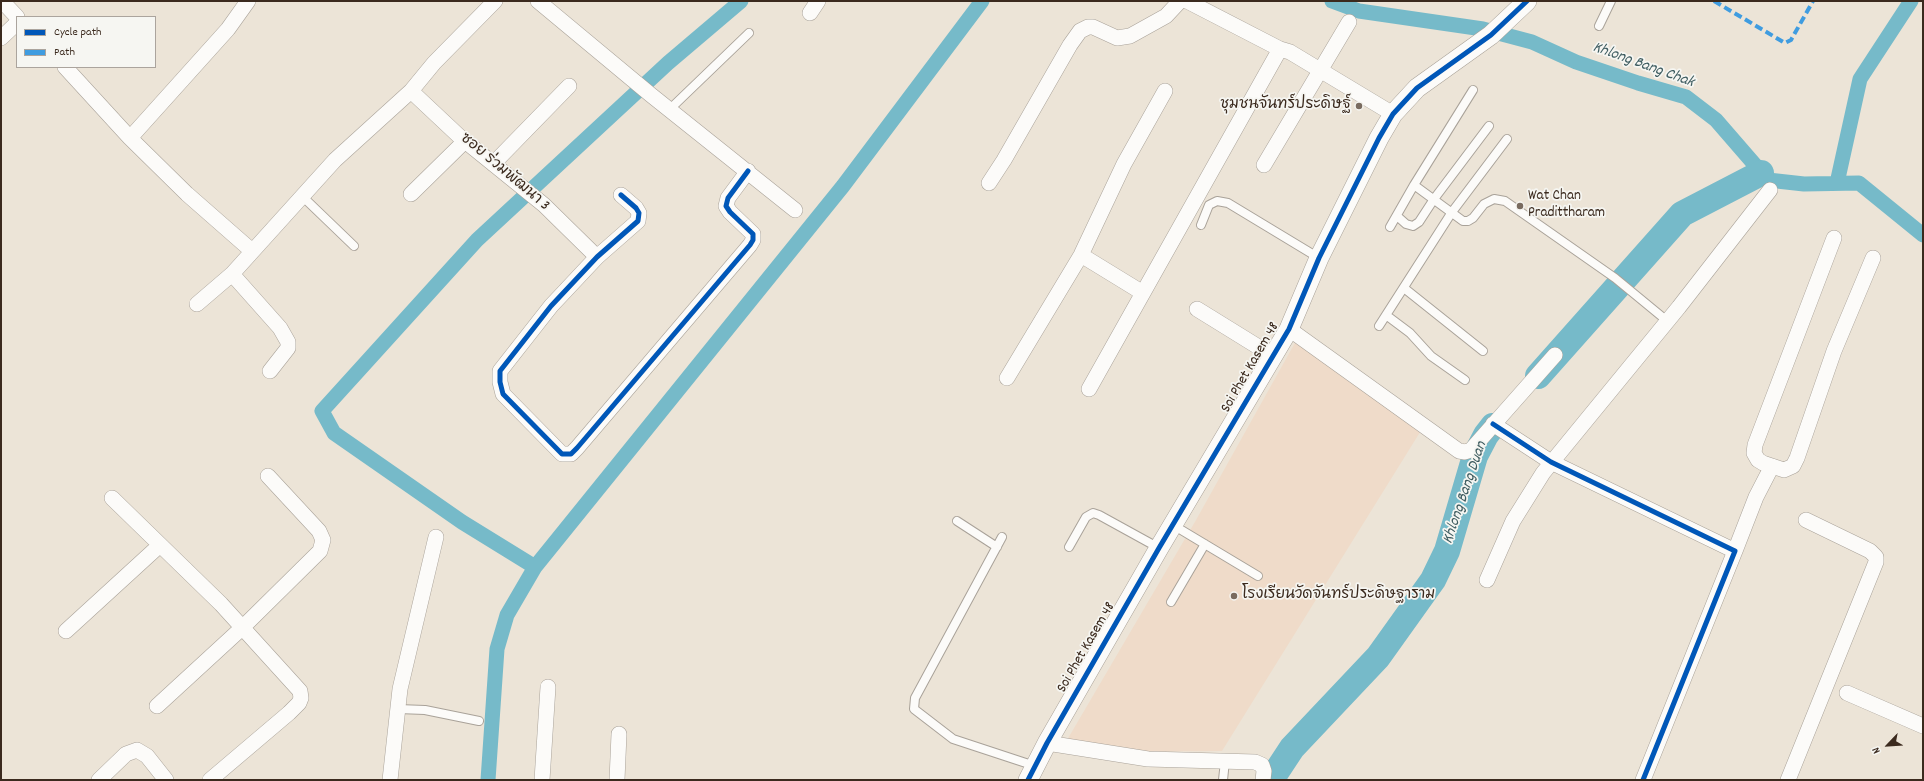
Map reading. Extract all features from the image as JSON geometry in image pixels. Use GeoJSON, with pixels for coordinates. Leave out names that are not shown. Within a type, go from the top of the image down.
{"type":"FeatureCollection","features":[{"type":"Feature","properties":{"kind":"street"},"geometry":{"type":"LineString","coordinates":[[3,1],[16,16]]}},
{"type":"Feature","properties":{"kind":"street"},"geometry":{"type":"LineString","coordinates":[[130,138],[231,25],[248,1]]}},
{"type":"Feature","properties":{"kind":"street"},"geometry":{"type":"LineString","coordinates":[[197,304],[232,274],[335,160],[411,91],[434,63],[495,1]]}},
{"type":"Feature","properties":{"kind":"street"},"geometry":{"type":"LineString","coordinates":[[538,1],[651,95],[795,210]]}},
{"type":"Feature","properties":{"kind":"street"},"geometry":{"type":"LineString","coordinates":[[989,183],[1004,160],[1070,45],[1080,31],[1088,27],[1093,27],[1117,38],[1130,36],[1166,16],[1180,1]]}},
{"type":"Feature","properties":{"kind":"street"},"geometry":{"type":"LineString","coordinates":[[1187,1],[1280,49],[1290,52],[1393,114]]}},
{"type":"Feature","properties":{"kind":"street","name":"Soi Phet Kasem 48"},"geometry":{"type":"LineString","coordinates":[[1032,773],[1047,743],[1159,548],[1289,329],[1320,258],[1379,138],[1393,114],[1417,88],[1491,35],[1527,1]]}},
{"type":"Feature","properties":{"kind":"street"},"geometry":{"type":"LineString","coordinates":[[1264,165],[1349,22]]}},
{"type":"Feature","properties":{"kind":"street"},"geometry":{"type":"LineString","coordinates":[[1,38],[16,24]]}},
{"type":"Feature","properties":{"kind":"street"},"geometry":{"type":"LineString","coordinates":[[1089,389],[1280,49]]}},
{"type":"Feature","properties":{"kind":"street"},"geometry":{"type":"LineString","coordinates":[[66,68],[130,138],[187,194],[252,251]]}},
{"type":"Feature","properties":{"kind":"street"},"geometry":{"type":"LineString","coordinates":[[493,164],[569,86]]}},
{"type":"Feature","properties":{"kind":"street","name":"ซอย ร่วมพัฒนา 3"},"geometry":{"type":"LineString","coordinates":[[411,91],[465,141],[534,197],[598,257]]}},
{"type":"Feature","properties":{"kind":"street"},"geometry":{"type":"LineString","coordinates":[[1007,378],[1081,255],[1124,164],[1165,91]]}},
{"type":"Feature","properties":{"kind":"street"},"geometry":{"type":"LineString","coordinates":[[411,194],[465,141]]}},
{"type":"Feature","properties":{"kind":"street"},"geometry":{"type":"LineString","coordinates":[[621,194],[636,208],[639,213],[638,221],[598,257],[551,306],[500,371],[500,382],[503,394],[562,454],[571,454],[577,448],[750,245],[753,240],[753,234],[730,212],[726,206],[728,198],[748,171]]}},
{"type":"Feature","properties":{"kind":"street"},"geometry":{"type":"LineString","coordinates":[[1487,580],[1513,521],[1533,486],[1770,190]]}},
{"type":"Feature","properties":{"kind":"street"},"geometry":{"type":"LineString","coordinates":[[1834,238],[1755,445],[1754,453],[1758,460],[1784,470],[1790,469],[1798,458],[1834,351],[1873,258]]}},
{"type":"Feature","properties":{"kind":"street"},"geometry":{"type":"LineString","coordinates":[[1081,255],[1143,293]]}},
{"type":"Feature","properties":{"kind":"street"},"geometry":{"type":"LineString","coordinates":[[232,274],[280,328],[288,342],[288,348],[270,371]]}},
{"type":"Feature","properties":{"kind":"street"},"geometry":{"type":"LineString","coordinates":[[1197,309],[1272,356]]}},
{"type":"Feature","properties":{"kind":"street"},"geometry":{"type":"LineString","coordinates":[[1289,329],[1459,451],[1465,452],[1471,450],[1496,427],[1555,354]]}},
{"type":"Feature","properties":{"kind":"street"},"geometry":{"type":"LineString","coordinates":[[1496,427],[1551,462],[1735,551]]}},
{"type":"Feature","properties":{"kind":"street"},"geometry":{"type":"LineString","coordinates":[[1643,780],[1756,498],[1772,466]]}},
{"type":"Feature","properties":{"kind":"street"},"geometry":{"type":"LineString","coordinates":[[157,706],[243,627],[320,551],[323,540],[319,530],[268,476]]}},
{"type":"Feature","properties":{"kind":"street"},"geometry":{"type":"LineString","coordinates":[[112,498],[221,604],[295,683],[300,691],[301,698],[299,704],[210,780]]}},
{"type":"Feature","properties":{"kind":"street"},"geometry":{"type":"LineString","coordinates":[[1788,780],[1876,562],[1876,557],[1870,551],[1806,520]]}},
{"type":"Feature","properties":{"kind":"street"},"geometry":{"type":"LineString","coordinates":[[390,780],[400,689],[436,537]]}},
{"type":"Feature","properties":{"kind":"street"},"geometry":{"type":"LineString","coordinates":[[66,631],[160,545]]}},
{"type":"Feature","properties":{"kind":"street"},"geometry":{"type":"LineString","coordinates":[[542,780],[548,687]]}},
{"type":"Feature","properties":{"kind":"street"},"geometry":{"type":"LineString","coordinates":[[1847,693],[1923,726]]}},
{"type":"Feature","properties":{"kind":"street"},"geometry":{"type":"LineString","coordinates":[[617,780],[620,734]]}},
{"type":"Feature","properties":{"kind":"street"},"geometry":{"type":"LineString","coordinates":[[1047,743],[1148,759],[1255,762],[1262,765],[1264,771],[1263,780]]}},
{"type":"Feature","properties":{"kind":"street"},"geometry":{"type":"LineString","coordinates":[[99,780],[126,754],[137,750],[147,756],[166,780]]}},
{"type":"Feature","properties":{"kind":"lane"},"geometry":{"type":"LineString","coordinates":[[1599,26],[1611,1]]}},
{"type":"Feature","properties":{"kind":"lane"},"geometry":{"type":"LineString","coordinates":[[670,109],[749,33]]}},
{"type":"Feature","properties":{"kind":"lane"},"geometry":{"type":"LineString","coordinates":[[1390,227],[1414,185],[1473,90]]}},
{"type":"Feature","properties":{"kind":"lane"},"geometry":{"type":"LineString","coordinates":[[1397,216],[1406,224],[1413,226],[1419,222],[1434,199],[1489,126]]}},
{"type":"Feature","properties":{"kind":"lane"},"geometry":{"type":"LineString","coordinates":[[1379,326],[1452,212],[1507,139]]}},
{"type":"Feature","properties":{"kind":"lane"},"geometry":{"type":"LineString","coordinates":[[1414,185],[1463,220],[1468,221],[1484,204],[1494,199],[1505,201],[1615,278],[1666,320]]}},
{"type":"Feature","properties":{"kind":"lane"},"geometry":{"type":"LineString","coordinates":[[302,196],[354,246]]}},
{"type":"Feature","properties":{"kind":"lane"},"geometry":{"type":"LineString","coordinates":[[1201,225],[1209,205],[1217,201],[1228,202],[1320,258]]}},
{"type":"Feature","properties":{"kind":"lane"},"geometry":{"type":"LineString","coordinates":[[1404,288],[1483,351]]}},
{"type":"Feature","properties":{"kind":"lane"},"geometry":{"type":"LineString","coordinates":[[1386,315],[1410,333],[1431,356],[1466,380]]}},
{"type":"Feature","properties":{"kind":"lane"},"geometry":{"type":"LineString","coordinates":[[1069,547],[1086,517],[1093,513],[1159,548]]}},
{"type":"Feature","properties":{"kind":"lane"},"geometry":{"type":"LineString","coordinates":[[958,521],[997,547]]}},
{"type":"Feature","properties":{"kind":"lane"},"geometry":{"type":"LineString","coordinates":[[1173,524],[1258,576]]}},
{"type":"Feature","properties":{"kind":"lane"},"geometry":{"type":"LineString","coordinates":[[1002,537],[915,698],[914,709],[952,739],[1032,773]]}},
{"type":"Feature","properties":{"kind":"lane"},"geometry":{"type":"LineString","coordinates":[[1171,602],[1205,544]]}},
{"type":"Feature","properties":{"kind":"lane"},"geometry":{"type":"LineString","coordinates":[[398,709],[425,710],[479,721]]}},
{"type":"Feature","properties":{"kind":"lane"},"geometry":{"type":"LineString","coordinates":[[1223,780],[1225,761]]}},
{"type":"Feature","properties":{"kind":"shaded area","name":"โรงเรียนวัดจันทร์ประดิษฐาราม"},"geometry":{"type":"Polygon","coordinates":[[[1296,341],[1422,429],[1222,751],[1060,752],[1196,520],[1296,341]]]}},
{"type":"Feature","properties":{"kind":"waterway"},"geometry":{"type":"LineString","coordinates":[[535,567],[462,522],[334,433],[322,411],[477,240],[668,63],[741,1]]}},
{"type":"Feature","properties":{"kind":"waterway"},"geometry":{"type":"LineString","coordinates":[[488,780],[497,649],[507,615],[535,567],[843,186],[982,1]]}},
{"type":"Feature","properties":{"kind":"waterway","name":"Khlong Bang Chak"},"geometry":{"type":"LineString","coordinates":[[1332,1],[1359,11],[1483,29],[1532,42],[1576,62],[1638,83],[1686,97],[1716,120],[1768,180],[1804,184],[1859,183],[1923,235]]}},
{"type":"Feature","properties":{"kind":"waterway"},"geometry":{"type":"LineString","coordinates":[[1837,183],[1860,79],[1911,1]]}},
{"type":"Feature","properties":{"kind":"waterway","name":"Khlong Bang Duan"},"geometry":{"type":"LineString","coordinates":[[1538,376],[1682,214],[1761,173]]}},
{"type":"Feature","properties":{"kind":"waterway","name":"Khlong Bang Duan"},"geometry":{"type":"LineString","coordinates":[[1271,780],[1292,748],[1378,657],[1433,580],[1447,551],[1475,456],[1486,435],[1493,426]]}},
{"type":"Feature","properties":{"kind":"marked path"},"geometry":{"type":"LineString","coordinates":[[1714,1],[1785,43],[1791,40],[1813,1]]}},
{"type":"Feature","properties":{"kind":"cycle path"},"geometry":{"type":"LineString","coordinates":[[1028,780],[1047,743],[1159,548],[1289,329],[1319,258],[1379,138],[1393,114],[1417,88],[1491,35],[1527,1]]}},
{"type":"Feature","properties":{"kind":"cycle path"},"geometry":{"type":"LineString","coordinates":[[621,195],[636,208],[639,213],[638,221],[597,257],[551,306],[500,371],[500,382],[503,394],[562,454],[571,454],[577,448],[750,245],[753,240],[753,234],[730,212],[726,206],[728,198],[748,171]]}},
{"type":"Feature","properties":{"kind":"cycle path"},"geometry":{"type":"LineString","coordinates":[[1493,424],[1551,462],[1735,551],[1643,780]]}},
{"type":"Feature","properties":{"kind":"place","name":"ชุมชนจันทร์ประดิษฐ์"},"geometry":{"type":"Point","coordinates":[1359,106]}},
{"type":"Feature","properties":{"kind":"place","name":"Wat Chan Pradittharam"},"geometry":{"type":"Point","coordinates":[1520,206]}},
{"type":"Feature","properties":{"kind":"place","name":"โรงเรียนวัดจันทร์ประดิษฐาราม"},"geometry":{"type":"Point","coordinates":[1234,596]}}]}
